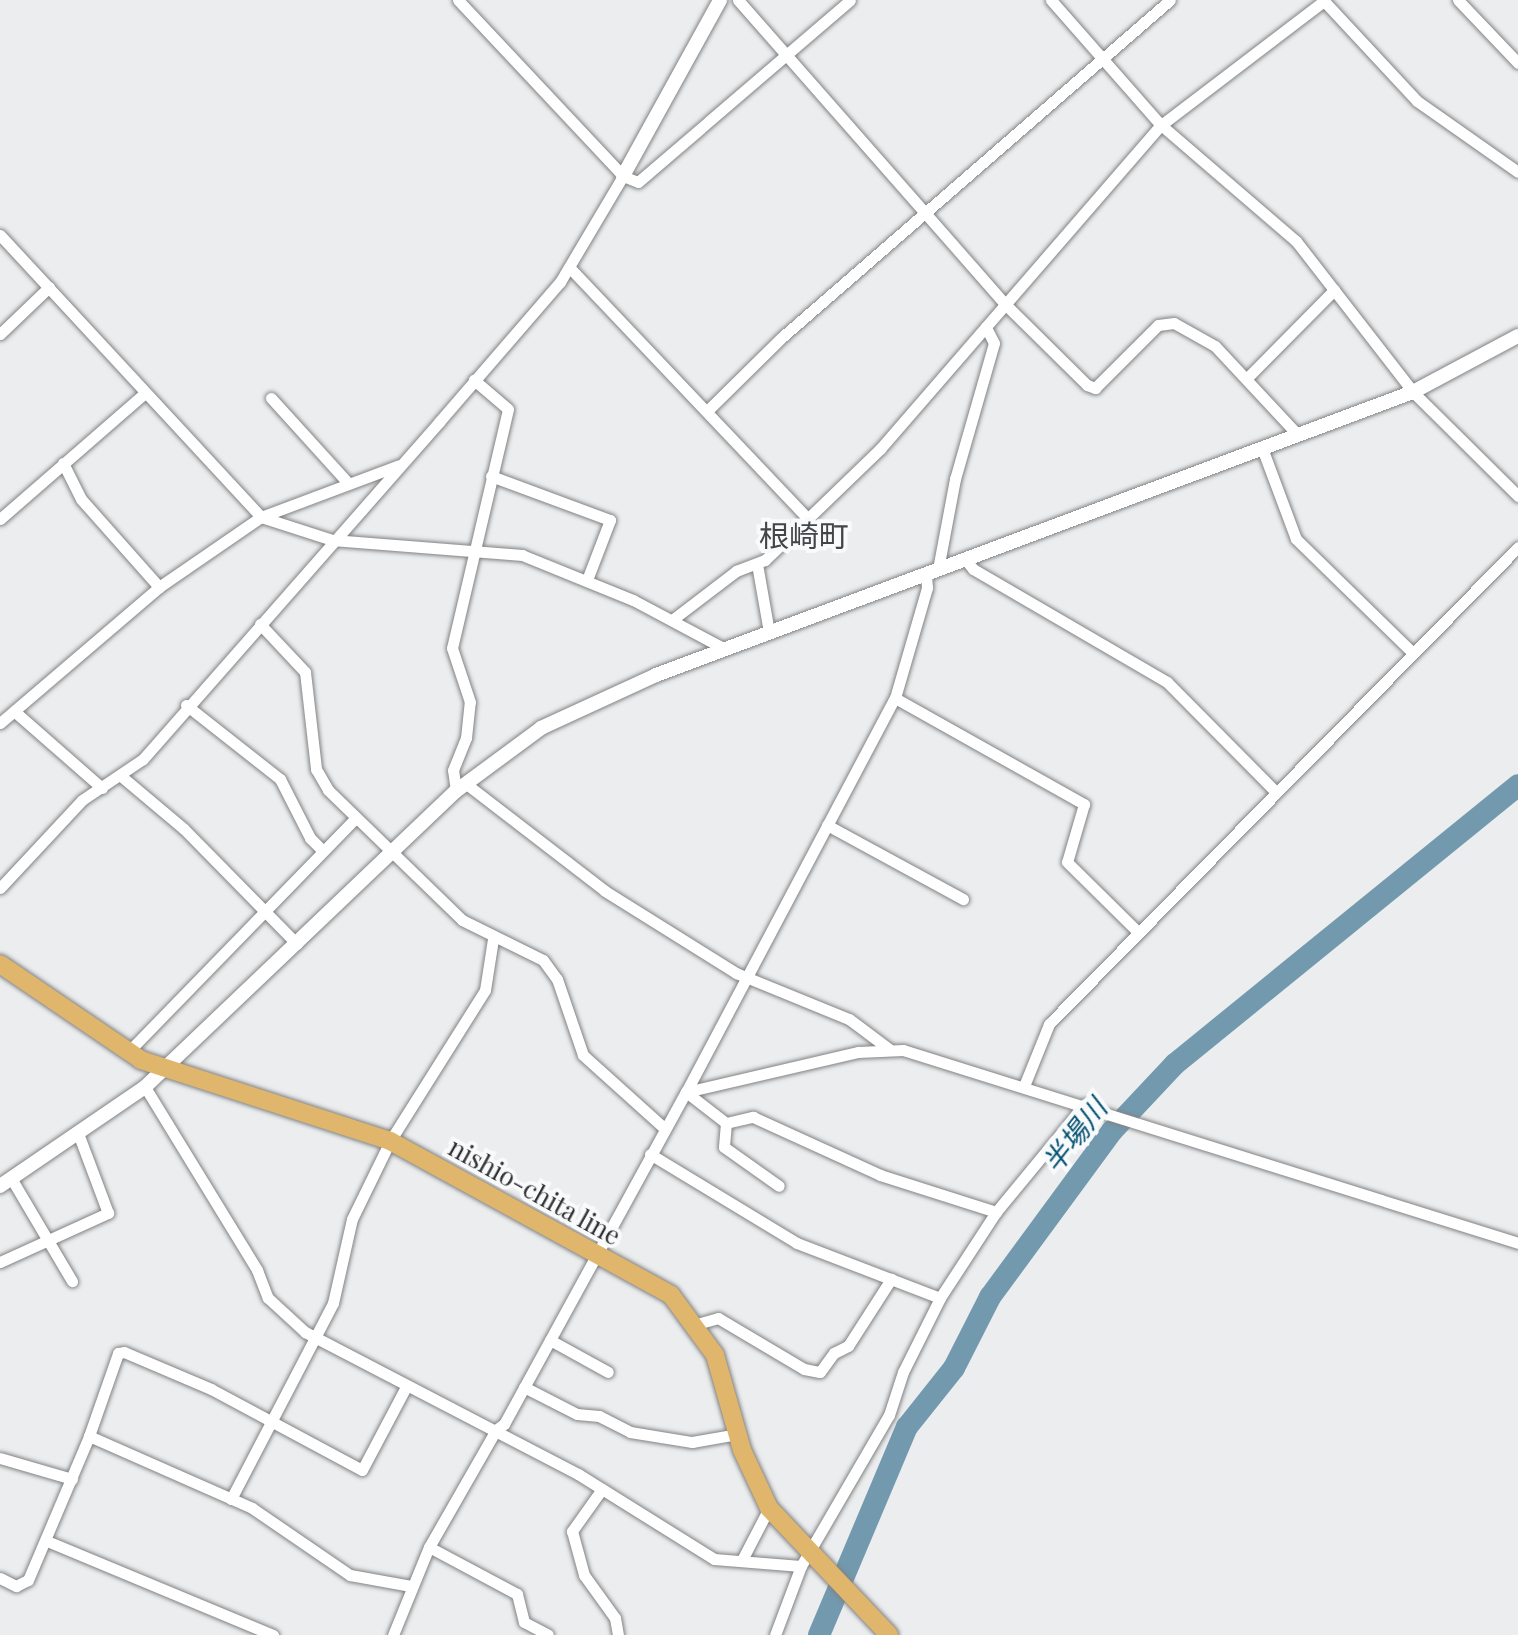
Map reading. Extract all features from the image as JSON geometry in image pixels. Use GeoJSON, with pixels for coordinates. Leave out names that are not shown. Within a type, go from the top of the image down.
{"type":"FeatureCollection","features":[{"type":"Feature","properties":{"kind":"main road","name":"nishio-chita line"},"geometry":{"type":"LineString","coordinates":[[0,964],[130,1050],[166,1069],[390,1141],[671,1295],[697,1324],[715,1355],[738,1434],[769,1508],[806,1561],[824,1570],[889,1635]]}},
{"type":"Feature","properties":{"kind":"street"},"geometry":{"type":"LineString","coordinates":[[458,0],[623,176],[638,182],[650,175],[850,0]]}},
{"type":"Feature","properties":{"kind":"street"},"geometry":{"type":"LineString","coordinates":[[0,888],[70,811],[143,759],[186,705],[570,268],[720,0]]}},
{"type":"Feature","properties":{"kind":"street"},"geometry":{"type":"LineString","coordinates":[[738,0],[1006,305],[1091,388],[1158,325],[1168,322],[1215,346],[1298,435]]}},
{"type":"Feature","properties":{"kind":"street"},"geometry":{"type":"LineString","coordinates":[[1051,0],[1161,125],[1289,233],[1413,392],[1518,496]]}},
{"type":"Feature","properties":{"kind":"street"},"geometry":{"type":"LineString","coordinates":[[707,411],[781,338],[1170,0]]}},
{"type":"Feature","properties":{"kind":"street"},"geometry":{"type":"LineString","coordinates":[[672,620],[736,571],[757,564],[880,449],[1161,125],[1324,0],[1417,101],[1518,172]]}},
{"type":"Feature","properties":{"kind":"street"},"geometry":{"type":"LineString","coordinates":[[1458,0],[1518,63]]}},
{"type":"Feature","properties":{"kind":"street"},"geometry":{"type":"LineString","coordinates":[[0,235],[261,517],[332,540],[475,548],[522,555],[587,580],[725,649]]}},
{"type":"Feature","properties":{"kind":"street"},"geometry":{"type":"LineString","coordinates":[[570,268],[808,519]]}},
{"type":"Feature","properties":{"kind":"street"},"geometry":{"type":"LineString","coordinates":[[0,334],[49,287]]}},
{"type":"Feature","properties":{"kind":"street"},"geometry":{"type":"LineString","coordinates":[[1247,378],[1334,290]]}},
{"type":"Feature","properties":{"kind":"street"},"geometry":{"type":"LineString","coordinates":[[393,1635],[429,1547],[550,1340],[686,1092],[895,698],[994,343],[986,327]]}},
{"type":"Feature","properties":{"kind":"street"},"geometry":{"type":"LineString","coordinates":[[72,1281],[6,1182],[145,1087],[461,787],[551,723],[625,687],[1413,392],[1518,336]]}},
{"type":"Feature","properties":{"kind":"street"},"geometry":{"type":"LineString","coordinates":[[474,380],[508,409],[452,648],[470,702],[466,738],[453,770],[461,787],[605,891],[746,976],[849,1019],[889,1049]]}},
{"type":"Feature","properties":{"kind":"street"},"geometry":{"type":"LineString","coordinates":[[0,519],[144,394]]}},
{"type":"Feature","properties":{"kind":"street"},"geometry":{"type":"LineString","coordinates":[[271,398],[348,483]]}},
{"type":"Feature","properties":{"kind":"street"},"geometry":{"type":"LineString","coordinates":[[1262,448],[1296,539],[1413,653]]}},
{"type":"Feature","properties":{"kind":"street"},"geometry":{"type":"LineString","coordinates":[[63,463],[81,499],[159,587]]}},
{"type":"Feature","properties":{"kind":"street"},"geometry":{"type":"LineString","coordinates":[[0,723],[159,587],[261,517],[399,465]]}},
{"type":"Feature","properties":{"kind":"street"},"geometry":{"type":"LineString","coordinates":[[491,476],[610,520],[587,580]]}},
{"type":"Feature","properties":{"kind":"street"},"geometry":{"type":"LineString","coordinates":[[1024,1086],[1044,1029],[1518,547]]}},
{"type":"Feature","properties":{"kind":"street"},"geometry":{"type":"LineString","coordinates":[[965,559],[973,569],[1167,682],[1275,791]]}},
{"type":"Feature","properties":{"kind":"street"},"geometry":{"type":"LineString","coordinates":[[757,564],[769,632]]}},
{"type":"Feature","properties":{"kind":"street"},"geometry":{"type":"LineString","coordinates":[[260,624],[305,672],[320,779],[438,901],[493,939],[543,960],[557,979],[583,1055],[664,1128]]}},
{"type":"Feature","properties":{"kind":"street"},"geometry":{"type":"LineString","coordinates":[[895,698],[1084,804],[1067,862],[1138,932]]}},
{"type":"Feature","properties":{"kind":"street"},"geometry":{"type":"LineString","coordinates":[[186,705],[280,779],[310,838],[323,851]]}},
{"type":"Feature","properties":{"kind":"street"},"geometry":{"type":"LineString","coordinates":[[14,711],[102,788]]}},
{"type":"Feature","properties":{"kind":"street"},"geometry":{"type":"LineString","coordinates":[[121,776],[184,829],[297,944]]}},
{"type":"Feature","properties":{"kind":"street"},"geometry":{"type":"LineString","coordinates":[[130,1050],[356,818]]}},
{"type":"Feature","properties":{"kind":"street"},"geometry":{"type":"LineString","coordinates":[[827,825],[963,899]]}},
{"type":"Feature","properties":{"kind":"street"},"geometry":{"type":"LineString","coordinates":[[231,1499],[333,1303],[352,1219],[390,1141],[485,990],[493,939]]}},
{"type":"Feature","properties":{"kind":"street"},"geometry":{"type":"LineString","coordinates":[[686,1092],[858,1052],[889,1049],[1090,1106],[1518,1243]]}},
{"type":"Feature","properties":{"kind":"street"},"geometry":{"type":"LineString","coordinates":[[145,1087],[257,1270],[268,1298],[314,1338],[496,1430],[602,1489],[714,1559],[806,1561]]}},
{"type":"Feature","properties":{"kind":"street"},"geometry":{"type":"LineString","coordinates":[[686,1092],[726,1123]]}},
{"type":"Feature","properties":{"kind":"street"},"geometry":{"type":"LineString","coordinates":[[775,1635],[806,1561],[889,1415],[903,1372],[940,1298],[996,1212],[1090,1106]]}},
{"type":"Feature","properties":{"kind":"street"},"geometry":{"type":"LineString","coordinates":[[726,1123],[753,1117],[880,1175],[996,1212]]}},
{"type":"Feature","properties":{"kind":"street"},"geometry":{"type":"LineString","coordinates":[[726,1123],[724,1147],[779,1186]]}},
{"type":"Feature","properties":{"kind":"street"},"geometry":{"type":"LineString","coordinates":[[0,1262],[108,1213],[78,1133]]}},
{"type":"Feature","properties":{"kind":"street"},"geometry":{"type":"LineString","coordinates":[[650,1154],[797,1243],[833,1261],[940,1298]]}},
{"type":"Feature","properties":{"kind":"street"},"geometry":{"type":"LineString","coordinates":[[697,1324],[718,1318],[804,1369],[820,1372],[834,1353],[848,1346],[891,1279]]}},
{"type":"Feature","properties":{"kind":"street"},"geometry":{"type":"LineString","coordinates":[[550,1340],[608,1372]]}},
{"type":"Feature","properties":{"kind":"street"},"geometry":{"type":"LineString","coordinates":[[0,1578],[16,1586],[24,1584],[47,1541],[118,1353],[124,1352],[272,1421],[362,1470],[406,1387]]}},
{"type":"Feature","properties":{"kind":"street"},"geometry":{"type":"LineString","coordinates":[[524,1387],[577,1414],[599,1416],[630,1432],[692,1442],[738,1434]]}},
{"type":"Feature","properties":{"kind":"street"},"geometry":{"type":"LineString","coordinates":[[89,1436],[263,1514],[350,1575],[411,1586]]}},
{"type":"Feature","properties":{"kind":"street"},"geometry":{"type":"LineString","coordinates":[[0,1458],[72,1479]]}},
{"type":"Feature","properties":{"kind":"street"},"geometry":{"type":"LineString","coordinates":[[602,1489],[572,1531],[584,1575],[618,1623],[618,1635]]}},
{"type":"Feature","properties":{"kind":"street"},"geometry":{"type":"LineString","coordinates":[[743,1558],[769,1508]]}},
{"type":"Feature","properties":{"kind":"street"},"geometry":{"type":"LineString","coordinates":[[47,1541],[273,1635]]}},
{"type":"Feature","properties":{"kind":"street"},"geometry":{"type":"LineString","coordinates":[[429,1547],[517,1594],[524,1622],[548,1635]]}},
{"type":"Feature","properties":{"kind":"waterway","name":"半場川"},"geometry":{"type":"LineString","coordinates":[[819,1635],[907,1427],[954,1368],[990,1297],[1112,1131],[1175,1064],[1518,785]]}},
{"type":"Feature","properties":{"kind":"district","name":"根崎町"},"geometry":{"type":"Point","coordinates":[804,535]}}]}
